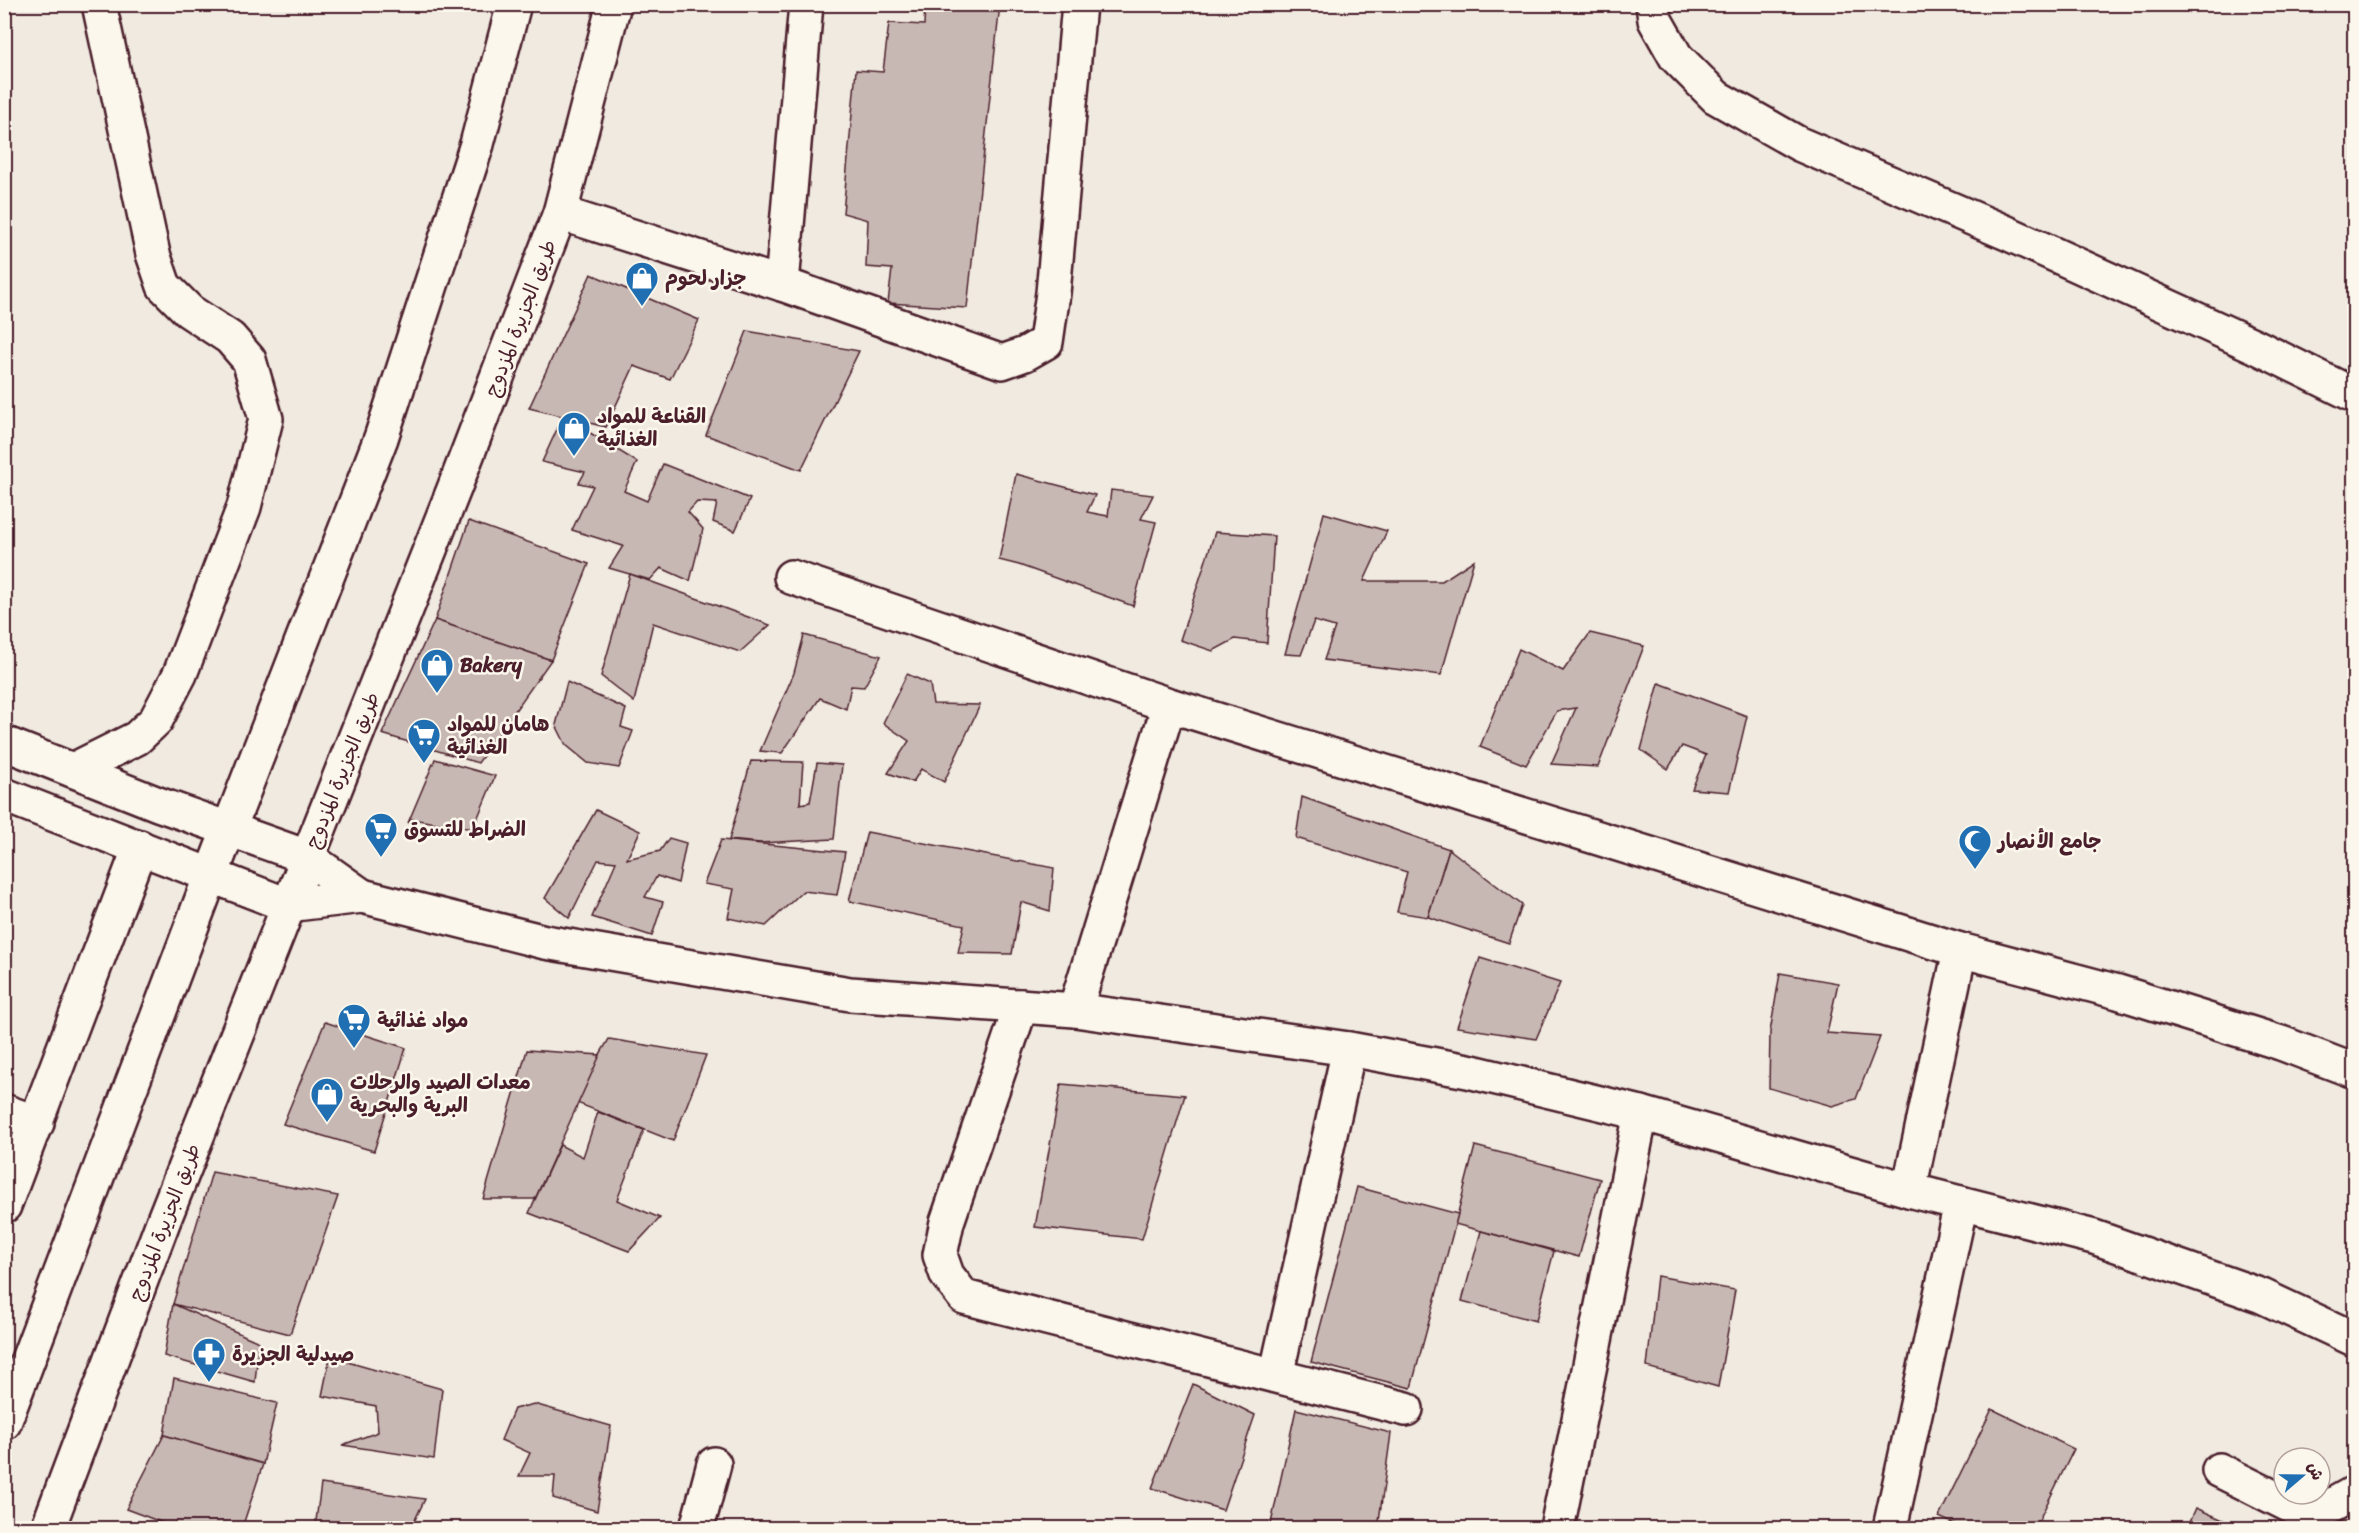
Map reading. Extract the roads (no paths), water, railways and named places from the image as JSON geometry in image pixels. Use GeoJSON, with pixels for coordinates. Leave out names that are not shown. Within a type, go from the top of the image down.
{"type":"FeatureCollection","features":[{"type":"Feature","properties":{"kind":"street"},"geometry":{"type":"LineString","coordinates":[[74,770],[137,738],[156,720],[180,674],[244,507],[266,419],[249,360],[230,338],[189,311],[164,286],[153,254],[99,4]]}},
{"type":"Feature","properties":{"kind":"street"},"geometry":{"type":"LineString","coordinates":[[4,1423],[211,875],[381,438],[477,144],[514,4]]}},
{"type":"Feature","properties":{"kind":"street","name":"طريق الجزيرة المزدوج"},"geometry":{"type":"LineString","coordinates":[[48,1528],[163,1222],[560,213],[614,4]]}},
{"type":"Feature","properties":{"kind":"street"},"geometry":{"type":"LineString","coordinates":[[782,284],[806,4]]}},
{"type":"Feature","properties":{"kind":"street"},"geometry":{"type":"LineString","coordinates":[[560,213],[782,284],[1002,363],[1025,354],[1046,342],[1053,293],[1079,4]]}},
{"type":"Feature","properties":{"kind":"street"},"geometry":{"type":"LineString","coordinates":[[1653,4],[1655,20],[1676,57],[1716,97],[1799,144],[2007,233],[2255,346],[2355,395]]}},
{"type":"Feature","properties":{"kind":"street"},"geometry":{"type":"LineString","coordinates":[[791,577],[1169,705],[1960,950],[2139,999],[2281,1043],[2355,1071]]}},
{"type":"Feature","properties":{"kind":"street"},"geometry":{"type":"LineString","coordinates":[[1075,1011],[1169,705]]}},
{"type":"Feature","properties":{"kind":"street"},"geometry":{"type":"LineString","coordinates":[[4,743],[158,804],[308,857],[362,896]]}},
{"type":"Feature","properties":{"kind":"street"},"geometry":{"type":"LineString","coordinates":[[4,795],[287,905],[362,896],[545,942],[850,994],[1075,1011],[1349,1049],[1468,1071],[1641,1113],[1909,1190],[2094,1237],[2262,1296],[2355,1339]]}},
{"type":"Feature","properties":{"kind":"street"},"geometry":{"type":"LineString","coordinates":[[4,1206],[140,847]]}},
{"type":"Feature","properties":{"kind":"street"},"geometry":{"type":"LineString","coordinates":[[1909,1190],[1960,950]]}},
{"type":"Feature","properties":{"kind":"street"},"geometry":{"type":"LineString","coordinates":[[1021,1006],[947,1222],[940,1255],[947,1275],[964,1297],[1406,1409]]}},
{"type":"Feature","properties":{"kind":"street"},"geometry":{"type":"LineString","coordinates":[[1275,1376],[1349,1049]]}},
{"type":"Feature","properties":{"kind":"street"},"geometry":{"type":"LineString","coordinates":[[4,1111],[37,1123]]}},
{"type":"Feature","properties":{"kind":"street"},"geometry":{"type":"LineString","coordinates":[[1557,1528],[1641,1113]]}},
{"type":"Feature","properties":{"kind":"street"},"geometry":{"type":"LineString","coordinates":[[1890,1528],[1960,1203]]}},
{"type":"Feature","properties":{"kind":"street"},"geometry":{"type":"LineString","coordinates":[[697,1528],[714,1464]]}},
{"type":"Feature","properties":{"kind":"street"},"geometry":{"type":"LineString","coordinates":[[2220,1470],[2293,1506],[2322,1511],[2355,1493]]}},
{"type":"Feature","properties":{"kind":"place","name":"جزار لحوم"},"geometry":{"type":"Point","coordinates":[642,307]}},
{"type":"Feature","properties":{"kind":"place","name":"القناعة للمواد الغذائية"},"geometry":{"type":"Point","coordinates":[574,457]}},
{"type":"Feature","properties":{"kind":"place","name":"Bakery"},"geometry":{"type":"Point","coordinates":[437,694]}},
{"type":"Feature","properties":{"kind":"place","name":"هامان للمواد الغذائية"},"geometry":{"type":"Point","coordinates":[424,764]}},
{"type":"Feature","properties":{"kind":"place","name":"الضراط للتسوق"},"geometry":{"type":"Point","coordinates":[381,858]}},
{"type":"Feature","properties":{"kind":"place","name":"جامع الأنصار"},"geometry":{"type":"Point","coordinates":[1975,870]}},
{"type":"Feature","properties":{"kind":"place","name":"مواد غذائية"},"geometry":{"type":"Point","coordinates":[354,1049]}},
{"type":"Feature","properties":{"kind":"place","name":"معدات الصيد والرحلات البرية والبحرية"},"geometry":{"type":"Point","coordinates":[327,1123]}},
{"type":"Feature","properties":{"kind":"place","name":"صيدلية الجزيرة"},"geometry":{"type":"Point","coordinates":[209,1383]}}]}
